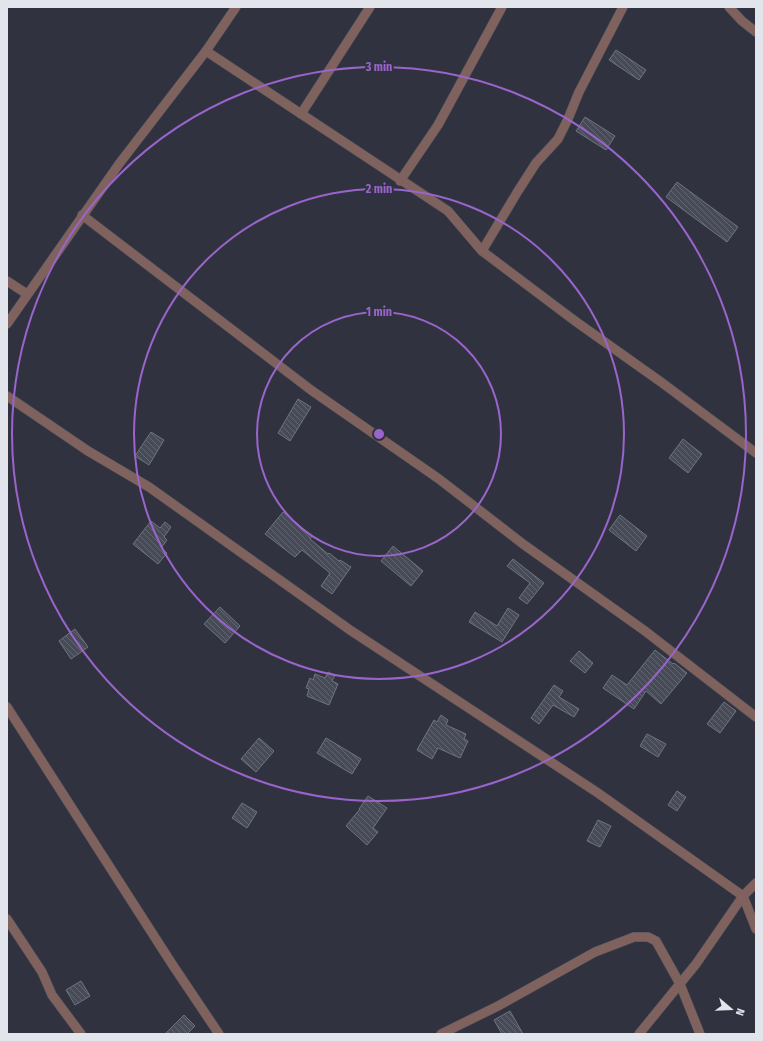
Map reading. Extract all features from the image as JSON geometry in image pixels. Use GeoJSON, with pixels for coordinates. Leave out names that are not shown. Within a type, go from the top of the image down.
{"type":"FeatureCollection","features":[{"type":"Feature","properties":{"kind":"street"},"geometry":{"type":"LineString","coordinates":[[7,324],[82,215],[119,164],[206,51],[236,7]]}},
{"type":"Feature","properties":{"kind":"street"},"geometry":{"type":"LineString","coordinates":[[301,114],[370,7]]}},
{"type":"Feature","properties":{"kind":"street"},"geometry":{"type":"LineString","coordinates":[[400,181],[438,125],[502,7]]}},
{"type":"Feature","properties":{"kind":"street"},"geometry":{"type":"LineString","coordinates":[[482,250],[536,163],[558,139],[579,92],[622,7]]}},
{"type":"Feature","properties":{"kind":"street"},"geometry":{"type":"LineString","coordinates":[[728,7],[756,32]]}},
{"type":"Feature","properties":{"kind":"street"},"geometry":{"type":"LineString","coordinates":[[206,51],[400,181],[448,211],[482,250],[575,321],[756,453]]}},
{"type":"Feature","properties":{"kind":"street"},"geometry":{"type":"LineString","coordinates":[[82,215],[311,390],[439,479],[523,544],[645,631],[756,717]]}},
{"type":"Feature","properties":{"kind":"street"},"geometry":{"type":"LineString","coordinates":[[7,281],[27,294]]}},
{"type":"Feature","properties":{"kind":"street"},"geometry":{"type":"LineString","coordinates":[[7,396],[88,451],[149,487],[350,630],[598,793],[743,896],[756,929]]}},
{"type":"Feature","properties":{"kind":"street"},"geometry":{"type":"LineString","coordinates":[[7,707],[168,958],[219,1034]]}},
{"type":"Feature","properties":{"kind":"street"},"geometry":{"type":"LineString","coordinates":[[639,1034],[696,964],[743,896],[756,883]]}},
{"type":"Feature","properties":{"kind":"street"},"geometry":{"type":"LineString","coordinates":[[7,919],[42,972],[52,995],[81,1034]]}},
{"type":"Feature","properties":{"kind":"street"},"geometry":{"type":"LineString","coordinates":[[441,1034],[498,1006],[595,952],[634,937],[648,937],[656,941],[680,984],[700,1034]]}},
{"type":"Feature","properties":{"kind":"building"},"geometry":{"type":"Polygon","coordinates":[[[616,50],[646,70],[639,80],[609,60],[616,50]]]}},
{"type":"Feature","properties":{"kind":"building"},"geometry":{"type":"Polygon","coordinates":[[[585,117],[615,136],[606,150],[576,131],[585,117]]]}},
{"type":"Feature","properties":{"kind":"building"},"geometry":{"type":"Polygon","coordinates":[[[677,182],[738,227],[727,242],[666,197],[677,182]]]}},
{"type":"Feature","properties":{"kind":"building"},"geometry":{"type":"Polygon","coordinates":[[[298,399],[311,407],[290,441],[278,433],[298,399]]]}},
{"type":"Feature","properties":{"kind":"building"},"geometry":{"type":"Polygon","coordinates":[[[151,432],[164,440],[149,465],[135,456],[151,432]]]}},
{"type":"Feature","properties":{"kind":"building"},"geometry":{"type":"Polygon","coordinates":[[[683,439],[702,454],[688,473],[669,458],[683,439]]]}},
{"type":"Feature","properties":{"kind":"building"},"geometry":{"type":"Polygon","coordinates":[[[283,512],[312,536],[310,539],[328,554],[329,553],[339,561],[340,560],[351,567],[332,594],[321,586],[330,573],[302,550],[295,557],[265,534],[283,512]]]}},
{"type":"Feature","properties":{"kind":"building"},"geometry":{"type":"Polygon","coordinates":[[[620,515],[647,536],[636,551],[609,530],[620,515]]]}},
{"type":"Feature","properties":{"kind":"building"},"geometry":{"type":"Polygon","coordinates":[[[151,521],[160,528],[165,522],[171,527],[164,537],[167,540],[161,548],[167,553],[158,564],[133,544],[151,521]]]}},
{"type":"Feature","properties":{"kind":"building"},"geometry":{"type":"Polygon","coordinates":[[[393,546],[423,571],[411,586],[381,561],[393,546]]]}},
{"type":"Feature","properties":{"kind":"building"},"geometry":{"type":"Polygon","coordinates":[[[513,559],[544,583],[527,604],[519,598],[530,583],[507,566],[513,559]]]}},
{"type":"Feature","properties":{"kind":"building"},"geometry":{"type":"Polygon","coordinates":[[[220,607],[240,626],[225,643],[204,624],[220,607]]]}},
{"type":"Feature","properties":{"kind":"building"},"geometry":{"type":"Polygon","coordinates":[[[508,608],[519,615],[502,642],[469,622],[475,612],[497,626],[508,608]]]}},
{"type":"Feature","properties":{"kind":"building"},"geometry":{"type":"Polygon","coordinates":[[[75,629],[88,647],[71,659],[59,641],[75,629]]]}},
{"type":"Feature","properties":{"kind":"building"},"geometry":{"type":"Polygon","coordinates":[[[655,650],[687,673],[661,704],[646,691],[634,709],[603,688],[612,675],[627,685],[655,650]]]}},
{"type":"Feature","properties":{"kind":"building"},"geometry":{"type":"Polygon","coordinates":[[[579,651],[593,663],[585,673],[570,661],[579,651]]]}},
{"type":"Feature","properties":{"kind":"building"},"geometry":{"type":"Polygon","coordinates":[[[328,672],[335,675],[332,681],[338,684],[329,705],[307,696],[309,689],[306,688],[310,678],[313,680],[315,674],[325,678],[328,672]]]}},
{"type":"Feature","properties":{"kind":"building"},"geometry":{"type":"Polygon","coordinates":[[[554,685],[563,691],[559,697],[579,709],[574,717],[553,705],[539,724],[531,718],[554,685]]]}},
{"type":"Feature","properties":{"kind":"building"},"geometry":{"type":"Polygon","coordinates":[[[724,702],[736,711],[720,733],[707,724],[724,702]]]}},
{"type":"Feature","properties":{"kind":"building"},"geometry":{"type":"Polygon","coordinates":[[[441,715],[448,720],[446,725],[466,734],[464,739],[468,741],[460,758],[438,748],[432,759],[417,750],[434,720],[437,722],[441,715]]]}},
{"type":"Feature","properties":{"kind":"building"},"geometry":{"type":"Polygon","coordinates":[[[647,734],[666,744],[658,757],[640,746],[647,734]]]}},
{"type":"Feature","properties":{"kind":"building"},"geometry":{"type":"Polygon","coordinates":[[[259,738],[274,751],[256,772],[241,759],[259,738]]]}},
{"type":"Feature","properties":{"kind":"building"},"geometry":{"type":"Polygon","coordinates":[[[326,738],[361,759],[352,774],[317,753],[326,738]]]}},
{"type":"Feature","properties":{"kind":"building"},"geometry":{"type":"Polygon","coordinates":[[[677,791],[686,797],[677,811],[668,805],[677,791]]]}},
{"type":"Feature","properties":{"kind":"building"},"geometry":{"type":"Polygon","coordinates":[[[368,796],[387,808],[373,828],[378,832],[367,845],[346,826],[360,809],[368,796]]]}},
{"type":"Feature","properties":{"kind":"building"},"geometry":{"type":"Polygon","coordinates":[[[242,803],[257,812],[247,828],[232,818],[242,803]]]}},
{"type":"Feature","properties":{"kind":"building"},"geometry":{"type":"Polygon","coordinates":[[[598,820],[611,826],[600,847],[587,841],[598,820]]]}},
{"type":"Feature","properties":{"kind":"building"},"geometry":{"type":"Polygon","coordinates":[[[81,981],[90,996],[75,1005],[66,990],[81,981]]]}},
{"type":"Feature","properties":{"kind":"building"},"geometry":{"type":"Polygon","coordinates":[[[510,1011],[523,1034],[502,1034],[494,1020],[510,1011]]]}},
{"type":"Feature","properties":{"kind":"building"},"geometry":{"type":"Polygon","coordinates":[[[184,1015],[195,1026],[187,1034],[165,1034],[184,1015]]]}}]}
